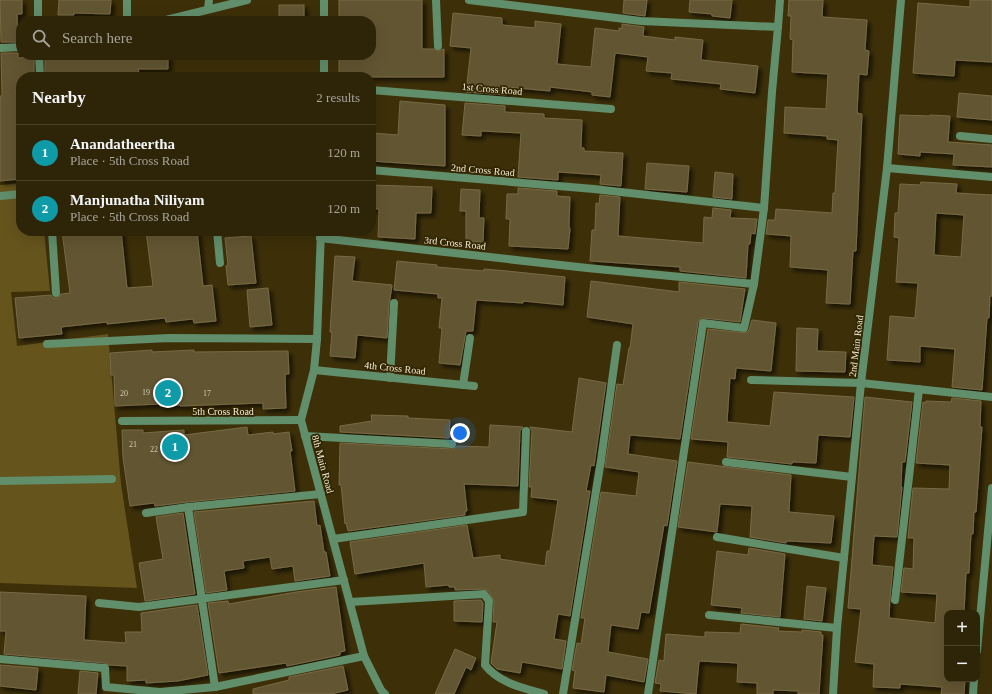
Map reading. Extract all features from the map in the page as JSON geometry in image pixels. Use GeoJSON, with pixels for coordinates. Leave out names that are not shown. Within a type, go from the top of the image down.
{"type":"FeatureCollection","features":[{"type":"Feature","properties":{"kind":"street"},"geometry":{"type":"LineString","coordinates":[[38,0],[38,16]]}},
{"type":"Feature","properties":{"kind":"street"},"geometry":{"type":"LineString","coordinates":[[127,0],[127,16]]}},
{"type":"Feature","properties":{"kind":"street"},"geometry":{"type":"LineString","coordinates":[[208,9],[209,0]]}},
{"type":"Feature","properties":{"kind":"street"},"geometry":{"type":"LineString","coordinates":[[181,16],[247,0]]}},
{"type":"Feature","properties":{"kind":"street"},"geometry":{"type":"LineString","coordinates":[[324,0],[324,16]]}},
{"type":"Feature","properties":{"kind":"street"},"geometry":{"type":"LineString","coordinates":[[436,0],[438,46]]}},
{"type":"Feature","properties":{"kind":"street"},"geometry":{"type":"LineString","coordinates":[[469,0],[641,21],[778,27]]}},
{"type":"Feature","properties":{"kind":"street"},"geometry":{"type":"LineString","coordinates":[[648,694],[703,323],[744,328],[754,284],[764,208],[780,0]]}},
{"type":"Feature","properties":{"kind":"street","name":"2nd Main Road"},"geometry":{"type":"LineString","coordinates":[[833,694],[837,628],[861,383],[887,168],[902,0]]}},
{"type":"Feature","properties":{"kind":"street"},"geometry":{"type":"LineString","coordinates":[[0,48],[16,47]]}},
{"type":"Feature","properties":{"kind":"street"},"geometry":{"type":"LineString","coordinates":[[39,60],[40,72]]}},
{"type":"Feature","properties":{"kind":"street"},"geometry":{"type":"LineString","coordinates":[[324,60],[324,72]]}},
{"type":"Feature","properties":{"kind":"street","name":"1st Cross Road"},"geometry":{"type":"LineString","coordinates":[[376,90],[611,109]]}},
{"type":"Feature","properties":{"kind":"street"},"geometry":{"type":"LineString","coordinates":[[960,136],[992,139]]}},
{"type":"Feature","properties":{"kind":"street"},"geometry":{"type":"LineString","coordinates":[[887,168],[992,177]]}},
{"type":"Feature","properties":{"kind":"street","name":"2nd Cross Road"},"geometry":{"type":"LineString","coordinates":[[376,170],[594,189],[764,208]]}},
{"type":"Feature","properties":{"kind":"street"},"geometry":{"type":"LineString","coordinates":[[0,196],[16,194]]}},
{"type":"Feature","properties":{"kind":"street"},"geometry":{"type":"LineString","coordinates":[[52,236],[56,294]]}},
{"type":"Feature","properties":{"kind":"street"},"geometry":{"type":"LineString","coordinates":[[217,236],[220,263]]}},
{"type":"Feature","properties":{"kind":"street","name":"8th Main Road"},"geometry":{"type":"LineString","coordinates":[[320,236],[317,338],[314,370],[301,420],[364,656],[381,690],[385,694]]}},
{"type":"Feature","properties":{"kind":"street","name":"3rd Cross Road"},"geometry":{"type":"LineString","coordinates":[[336,236],[587,268],[754,284]]}},
{"type":"Feature","properties":{"kind":"street"},"geometry":{"type":"LineString","coordinates":[[390,378],[394,303]]}},
{"type":"Feature","properties":{"kind":"street"},"geometry":{"type":"LineString","coordinates":[[47,344],[169,338],[317,338]]}},
{"type":"Feature","properties":{"kind":"street"},"geometry":{"type":"LineString","coordinates":[[463,385],[470,338]]}},
{"type":"Feature","properties":{"kind":"street"},"geometry":{"type":"LineString","coordinates":[[564,694],[601,460],[617,345]]}},
{"type":"Feature","properties":{"kind":"street","name":"4th Cross Road"},"geometry":{"type":"LineString","coordinates":[[314,370],[474,386]]}},
{"type":"Feature","properties":{"kind":"street"},"geometry":{"type":"LineString","coordinates":[[751,380],[861,383],[992,397]]}},
{"type":"Feature","properties":{"kind":"street"},"geometry":{"type":"LineString","coordinates":[[896,600],[919,389]]}},
{"type":"Feature","properties":{"kind":"street","name":"5th Cross Road"},"geometry":{"type":"LineString","coordinates":[[122,421],[301,420]]}},
{"type":"Feature","properties":{"kind":"street"},"geometry":{"type":"LineString","coordinates":[[333,539],[523,512],[526,431]]}},
{"type":"Feature","properties":{"kind":"street"},"geometry":{"type":"LineString","coordinates":[[305,436],[452,444]]}},
{"type":"Feature","properties":{"kind":"street"},"geometry":{"type":"LineString","coordinates":[[726,462],[852,477]]}},
{"type":"Feature","properties":{"kind":"street"},"geometry":{"type":"LineString","coordinates":[[0,481],[112,479]]}},
{"type":"Feature","properties":{"kind":"street"},"geometry":{"type":"LineString","coordinates":[[977,646],[992,488]]}},
{"type":"Feature","properties":{"kind":"street"},"geometry":{"type":"LineString","coordinates":[[146,513],[188,507],[321,494]]}},
{"type":"Feature","properties":{"kind":"street"},"geometry":{"type":"LineString","coordinates":[[188,507],[215,687]]}},
{"type":"Feature","properties":{"kind":"street"},"geometry":{"type":"LineString","coordinates":[[717,537],[844,558]]}},
{"type":"Feature","properties":{"kind":"street"},"geometry":{"type":"LineString","coordinates":[[99,603],[139,607],[344,580]]}},
{"type":"Feature","properties":{"kind":"street"},"geometry":{"type":"LineString","coordinates":[[350,602],[484,594],[489,602],[485,665],[491,673],[514,685],[544,694]]}},
{"type":"Feature","properties":{"kind":"street"},"geometry":{"type":"LineString","coordinates":[[709,615],[837,628]]}},
{"type":"Feature","properties":{"kind":"street"},"geometry":{"type":"LineString","coordinates":[[0,659],[105,668],[106,687],[160,692],[215,687],[364,656]]}},
{"type":"Feature","properties":{"kind":"street"},"geometry":{"type":"LineString","coordinates":[[973,694],[974,682]]}},
{"type":"Feature","properties":{"kind":"shaded area"},"geometry":{"type":"Polygon","coordinates":[[[16,183],[16,236],[44,236],[50,291],[11,292],[17,346],[108,334],[121,484],[137,588],[0,583],[0,185],[16,183]]]}},
{"type":"Feature","properties":{"kind":"building"},"geometry":{"type":"Polygon","coordinates":[[[0,0],[22,0],[22,14],[17,14],[16,16],[16,42],[1,42],[0,0]]]}},
{"type":"Feature","properties":{"kind":"building"},"geometry":{"type":"Polygon","coordinates":[[[59,0],[111,0],[110,14],[74,13],[74,15],[58,15],[59,0]]]}},
{"type":"Feature","properties":{"kind":"building"},"geometry":{"type":"Polygon","coordinates":[[[339,0],[422,0],[422,49],[434,49],[438,51],[444,49],[444,77],[376,77],[376,72],[339,72],[339,60],[376,60],[376,16],[339,16],[339,0]]]}},
{"type":"Feature","properties":{"kind":"building"},"geometry":{"type":"Polygon","coordinates":[[[624,0],[647,0],[645,16],[623,13],[624,0]]]}},
{"type":"Feature","properties":{"kind":"building"},"geometry":{"type":"Polygon","coordinates":[[[690,0],[732,0],[730,18],[712,16],[712,14],[689,12],[690,0]]]}},
{"type":"Feature","properties":{"kind":"building"},"geometry":{"type":"Polygon","coordinates":[[[789,0],[823,0],[822,17],[867,20],[865,50],[869,51],[867,75],[859,74],[857,113],[862,114],[856,251],[853,251],[850,304],[826,303],[828,270],[790,267],[791,236],[766,234],[768,220],[775,220],[776,209],[832,213],[833,193],[835,193],[838,140],[827,139],[827,136],[784,133],[785,107],[826,109],[828,74],[792,72],[793,40],[790,39],[791,16],[788,16],[789,0]]]}},
{"type":"Feature","properties":{"kind":"building"},"geometry":{"type":"Polygon","coordinates":[[[970,0],[992,0],[992,62],[955,60],[954,76],[913,73],[918,3],[970,7],[970,0]]]}},
{"type":"Feature","properties":{"kind":"building"},"geometry":{"type":"Polygon","coordinates":[[[279,5],[304,5],[304,16],[279,16],[279,5]]]}},
{"type":"Feature","properties":{"kind":"building"},"geometry":{"type":"Polygon","coordinates":[[[453,13],[502,18],[502,25],[535,28],[535,21],[561,24],[557,64],[591,67],[595,28],[619,31],[619,28],[622,29],[622,24],[644,27],[643,36],[675,40],[675,37],[703,40],[701,60],[758,66],[755,93],[720,89],[721,84],[671,79],[672,73],[646,71],[648,57],[615,53],[610,97],[592,95],[592,92],[550,87],[550,91],[506,87],[506,95],[466,92],[471,48],[450,46],[453,13]]]}},
{"type":"Feature","properties":{"kind":"building"},"geometry":{"type":"Polygon","coordinates":[[[1,53],[16,53],[16,60],[34,60],[34,72],[16,72],[16,179],[0,181],[0,96],[2,96],[1,53]]]}},
{"type":"Feature","properties":{"kind":"building"},"geometry":{"type":"Polygon","coordinates":[[[45,60],[168,60],[168,69],[138,69],[139,72],[45,72],[45,60]]]}},
{"type":"Feature","properties":{"kind":"building"},"geometry":{"type":"Polygon","coordinates":[[[959,93],[992,96],[992,120],[957,117],[959,93]]]}},
{"type":"Feature","properties":{"kind":"building"},"geometry":{"type":"Polygon","coordinates":[[[400,101],[445,105],[445,166],[376,161],[376,133],[398,135],[400,101]]]}},
{"type":"Feature","properties":{"kind":"building"},"geometry":{"type":"Polygon","coordinates":[[[465,103],[505,106],[505,112],[544,114],[544,118],[582,120],[581,148],[584,148],[584,151],[623,153],[621,186],[600,184],[601,175],[558,172],[558,180],[518,177],[521,133],[481,131],[481,136],[462,135],[465,103]]]}},
{"type":"Feature","properties":{"kind":"building"},"geometry":{"type":"Polygon","coordinates":[[[900,115],[950,116],[948,142],[992,145],[992,167],[953,165],[954,154],[920,152],[920,156],[898,154],[900,115]]]}},
{"type":"Feature","properties":{"kind":"building"},"geometry":{"type":"Polygon","coordinates":[[[647,163],[689,166],[687,192],[645,189],[647,163]]]}},
{"type":"Feature","properties":{"kind":"building"},"geometry":{"type":"Polygon","coordinates":[[[715,172],[733,174],[732,199],[713,197],[715,172]]]}},
{"type":"Feature","properties":{"kind":"building"},"geometry":{"type":"Polygon","coordinates":[[[921,182],[957,184],[956,193],[992,195],[992,296],[990,296],[989,318],[987,318],[982,390],[952,387],[955,349],[920,346],[920,362],[887,360],[890,316],[915,318],[918,283],[896,282],[899,238],[894,237],[895,213],[898,213],[900,184],[920,185],[921,182]],[[936,213],[934,255],[961,257],[964,215],[936,213]]]}},
{"type":"Feature","properties":{"kind":"building"},"geometry":{"type":"Polygon","coordinates":[[[376,185],[432,187],[431,213],[416,213],[415,239],[378,237],[379,209],[376,209],[376,185]]]}},
{"type":"Feature","properties":{"kind":"building"},"geometry":{"type":"Polygon","coordinates":[[[518,188],[557,191],[557,196],[570,197],[570,229],[568,249],[509,246],[510,219],[506,219],[507,194],[518,194],[518,188]]]}},
{"type":"Feature","properties":{"kind":"building"},"geometry":{"type":"Polygon","coordinates":[[[461,189],[480,190],[479,218],[484,218],[483,242],[466,242],[466,211],[460,211],[461,189]]]}},
{"type":"Feature","properties":{"kind":"building"},"geometry":{"type":"Polygon","coordinates":[[[600,195],[620,197],[618,236],[703,243],[704,217],[712,218],[713,208],[731,210],[730,218],[757,219],[755,234],[751,233],[750,244],[748,244],[746,278],[680,271],[680,267],[590,261],[592,230],[595,230],[596,203],[599,204],[600,195]]]}},
{"type":"Feature","properties":{"kind":"building"},"geometry":{"type":"Polygon","coordinates":[[[63,236],[122,236],[127,288],[153,286],[147,236],[198,236],[203,286],[212,285],[216,321],[194,323],[193,319],[166,322],[165,318],[107,324],[107,322],[61,327],[62,334],[19,338],[15,298],[51,295],[53,298],[57,298],[61,294],[70,293],[63,236]]]}},
{"type":"Feature","properties":{"kind":"building"},"geometry":{"type":"Polygon","coordinates":[[[251,236],[256,283],[228,285],[226,266],[228,265],[225,238],[251,236]]]}},
{"type":"Feature","properties":{"kind":"building"},"geometry":{"type":"Polygon","coordinates":[[[335,256],[355,257],[352,281],[392,285],[389,303],[387,338],[357,335],[355,358],[330,356],[335,256]]]}},
{"type":"Feature","properties":{"kind":"building"},"geometry":{"type":"Polygon","coordinates":[[[397,261],[437,265],[437,267],[484,271],[484,269],[565,277],[563,305],[523,301],[523,303],[476,300],[473,331],[466,331],[460,365],[439,363],[442,328],[439,328],[442,298],[438,298],[438,294],[394,290],[397,261]]]}},
{"type":"Feature","properties":{"kind":"building"},"geometry":{"type":"Polygon","coordinates":[[[591,281],[679,292],[679,282],[745,289],[740,322],[701,318],[698,322],[680,439],[630,435],[628,454],[677,461],[667,526],[664,525],[649,613],[641,612],[638,629],[611,625],[608,652],[648,659],[644,682],[606,675],[604,692],[573,688],[575,671],[572,670],[577,643],[581,644],[585,618],[581,618],[601,492],[636,496],[639,472],[605,467],[617,384],[623,385],[633,324],[587,317],[591,281]]]}},
{"type":"Feature","properties":{"kind":"building"},"geometry":{"type":"Polygon","coordinates":[[[268,288],[272,325],[250,327],[247,290],[268,288]]]}},
{"type":"Feature","properties":{"kind":"building"},"geometry":{"type":"Polygon","coordinates":[[[752,320],[776,323],[771,371],[736,368],[735,379],[730,378],[727,422],[770,426],[774,392],[854,397],[850,437],[818,435],[816,463],[792,462],[792,464],[727,457],[728,442],[691,439],[708,329],[746,333],[749,330],[752,320]]]}},
{"type":"Feature","properties":{"kind":"building"},"geometry":{"type":"Polygon","coordinates":[[[797,328],[818,329],[817,351],[846,352],[845,372],[796,371],[797,328]]]}},
{"type":"Feature","properties":{"kind":"building"},"geometry":{"type":"Polygon","coordinates":[[[152,350],[152,352],[194,350],[194,352],[288,351],[289,374],[285,374],[286,408],[263,409],[263,403],[180,406],[160,406],[160,404],[115,406],[114,375],[111,375],[110,353],[152,350]]]}},
{"type":"Feature","properties":{"kind":"building"},"geometry":{"type":"Polygon","coordinates":[[[579,378],[606,383],[594,466],[591,465],[586,491],[590,491],[570,616],[558,614],[554,639],[566,641],[562,669],[522,662],[520,673],[497,669],[491,663],[497,622],[493,622],[494,601],[488,591],[484,589],[455,590],[455,587],[449,587],[449,585],[426,587],[424,563],[355,574],[350,542],[467,525],[473,558],[500,555],[500,559],[545,566],[547,551],[550,551],[558,500],[531,497],[532,487],[529,487],[532,431],[530,427],[572,432],[579,378]]]}},
{"type":"Feature","properties":{"kind":"building"},"geometry":{"type":"Polygon","coordinates":[[[865,397],[912,402],[905,462],[902,462],[902,487],[897,537],[874,536],[872,565],[893,567],[889,618],[935,623],[937,594],[901,592],[904,568],[913,569],[914,538],[908,538],[913,488],[949,489],[950,465],[916,463],[923,402],[951,402],[952,398],[981,401],[980,427],[982,427],[976,512],[974,512],[973,534],[971,534],[969,573],[966,573],[964,610],[944,610],[944,682],[965,682],[964,694],[941,694],[942,687],[900,684],[900,688],[873,687],[874,664],[855,662],[861,609],[848,608],[865,397]]]}},
{"type":"Feature","properties":{"kind":"building"},"geometry":{"type":"Polygon","coordinates":[[[371,415],[408,416],[408,418],[450,420],[449,438],[340,432],[340,426],[372,421],[371,415]]]}},
{"type":"Feature","properties":{"kind":"building"},"geometry":{"type":"Polygon","coordinates":[[[490,425],[523,427],[520,431],[518,486],[464,484],[467,511],[465,511],[465,515],[348,531],[346,523],[345,524],[341,485],[339,485],[340,443],[452,449],[457,446],[489,447],[490,425]]]}},
{"type":"Feature","properties":{"kind":"building"},"geometry":{"type":"Polygon","coordinates":[[[247,427],[248,435],[289,432],[295,491],[155,506],[154,503],[130,506],[123,458],[122,430],[143,430],[143,433],[184,430],[184,435],[247,427]]]}},
{"type":"Feature","properties":{"kind":"building"},"geometry":{"type":"Polygon","coordinates":[[[688,462],[791,475],[789,512],[834,516],[831,543],[787,541],[786,543],[750,537],[752,506],[720,504],[717,532],[678,527],[688,462]]]}},
{"type":"Feature","properties":{"kind":"building"},"geometry":{"type":"Polygon","coordinates":[[[314,501],[317,526],[320,525],[324,552],[326,552],[330,576],[295,581],[293,566],[272,569],[270,557],[243,561],[244,568],[224,571],[227,590],[206,593],[194,512],[314,501]]]}},
{"type":"Feature","properties":{"kind":"building"},"geometry":{"type":"Polygon","coordinates":[[[183,513],[195,594],[145,601],[139,563],[163,559],[156,517],[183,513]]]}},
{"type":"Feature","properties":{"kind":"building"},"geometry":{"type":"Polygon","coordinates":[[[749,548],[785,554],[780,617],[741,613],[742,608],[711,605],[717,551],[748,555],[749,548]]]}},
{"type":"Feature","properties":{"kind":"building"},"geometry":{"type":"Polygon","coordinates":[[[807,586],[826,588],[822,621],[804,619],[807,586]]]}},
{"type":"Feature","properties":{"kind":"building"},"geometry":{"type":"Polygon","coordinates":[[[336,587],[345,651],[340,652],[340,655],[287,666],[286,663],[219,673],[208,603],[228,601],[229,604],[296,592],[336,587]]]}},
{"type":"Feature","properties":{"kind":"building"},"geometry":{"type":"Polygon","coordinates":[[[0,592],[86,596],[84,640],[126,643],[125,632],[142,632],[141,613],[197,605],[208,675],[178,681],[146,683],[146,680],[127,681],[127,666],[4,654],[6,631],[0,631],[0,592]]]}},
{"type":"Feature","properties":{"kind":"building"},"geometry":{"type":"Polygon","coordinates":[[[481,600],[483,603],[482,622],[454,621],[454,601],[481,600]]]}},
{"type":"Feature","properties":{"kind":"building"},"geometry":{"type":"Polygon","coordinates":[[[741,624],[779,628],[778,631],[802,632],[802,630],[821,632],[821,635],[823,635],[819,694],[798,694],[798,691],[773,690],[773,694],[757,694],[757,683],[737,682],[738,663],[699,661],[696,694],[660,691],[661,684],[655,683],[659,660],[664,660],[666,634],[705,637],[705,632],[740,633],[741,624]]]}},
{"type":"Feature","properties":{"kind":"building"},"geometry":{"type":"Polygon","coordinates":[[[455,649],[476,658],[471,670],[466,667],[454,694],[435,694],[455,649]]]}},
{"type":"Feature","properties":{"kind":"building"},"geometry":{"type":"Polygon","coordinates":[[[0,665],[38,668],[36,690],[0,686],[0,665]]]}},
{"type":"Feature","properties":{"kind":"building"},"geometry":{"type":"Polygon","coordinates":[[[343,666],[348,690],[331,694],[253,694],[253,689],[289,680],[289,677],[343,666]]]}},
{"type":"Feature","properties":{"kind":"building"},"geometry":{"type":"Polygon","coordinates":[[[80,671],[98,673],[96,694],[78,694],[80,671]]]}},
{"type":"Feature","properties":{"kind":"place","name":"Manjunatha Niliyam"},"geometry":{"type":"Point","coordinates":[168,393]}},
{"type":"Feature","properties":{"kind":"place","name":"Anandatheertha"},"geometry":{"type":"Point","coordinates":[175,447]}}]}
